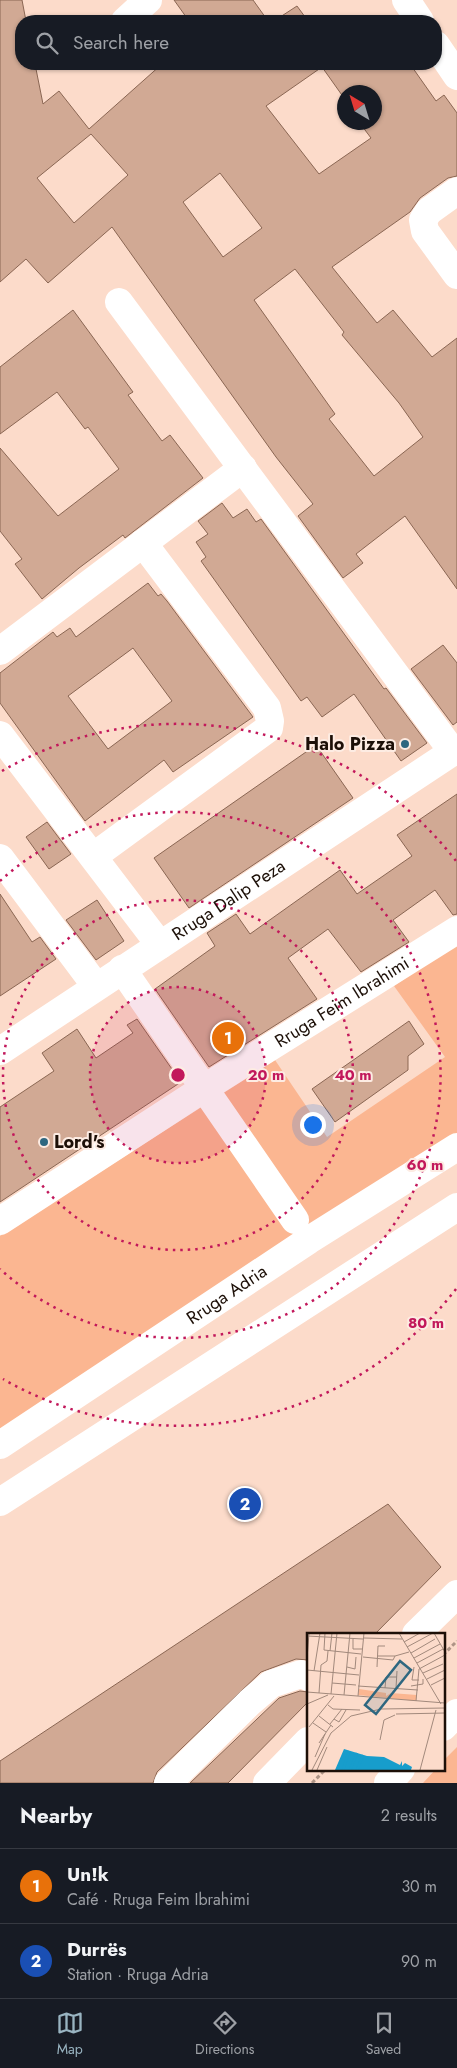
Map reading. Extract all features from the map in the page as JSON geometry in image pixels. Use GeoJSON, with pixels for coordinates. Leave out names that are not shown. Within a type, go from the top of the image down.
{"type":"FeatureCollection","features":[{"type":"Feature","properties":{"kind":"street"},"geometry":{"type":"LineString","coordinates":[[132,15],[148,0]]}},
{"type":"Feature","properties":{"kind":"street"},"geometry":{"type":"LineString","coordinates":[[406,0],[416,15]]}},
{"type":"Feature","properties":{"kind":"street"},"geometry":{"type":"LineString","coordinates":[[442,54],[457,76]]}},
{"type":"Feature","properties":{"kind":"street"},"geometry":{"type":"LineString","coordinates":[[457,191],[429,211],[423,220],[425,231],[457,275]]}},
{"type":"Feature","properties":{"kind":"street"},"geometry":{"type":"LineString","coordinates":[[119,302],[455,750]]}},
{"type":"Feature","properties":{"kind":"street"},"geometry":{"type":"LineString","coordinates":[[0,651],[243,468]]}},
{"type":"Feature","properties":{"kind":"street"},"geometry":{"type":"LineString","coordinates":[[94,856],[269,728],[270,720],[267,708],[143,543]]}},
{"type":"Feature","properties":{"kind":"street"},"geometry":{"type":"LineString","coordinates":[[0,734],[160,944]]}},
{"type":"Feature","properties":{"kind":"street","name":"Rruga Dalip Peza"},"geometry":{"type":"LineString","coordinates":[[0,1050],[455,750]]}},
{"type":"Feature","properties":{"kind":"street"},"geometry":{"type":"LineString","coordinates":[[0,858],[96,986]]}},
{"type":"Feature","properties":{"kind":"street","name":"Rruga Feim Ibrahimi"},"geometry":{"type":"LineString","coordinates":[[0,1221],[203,1089],[457,930]]}},
{"type":"Feature","properties":{"kind":"street"},"geometry":{"type":"LineString","coordinates":[[122,969],[295,1220]]}},
{"type":"Feature","properties":{"kind":"street","name":"Rruga Adria"},"geometry":{"type":"LineString","coordinates":[[0,1445],[309,1240],[457,1147]]}},
{"type":"Feature","properties":{"kind":"street"},"geometry":{"type":"LineString","coordinates":[[0,1502],[457,1207]]}},
{"type":"Feature","properties":{"kind":"street"},"geometry":{"type":"LineString","coordinates":[[417,1633],[457,1594]]}},
{"type":"Feature","properties":{"kind":"street"},"geometry":{"type":"LineString","coordinates":[[168,1783],[250,1702],[271,1684],[301,1674],[307,1677]]}},
{"type":"Feature","properties":{"kind":"street"},"geometry":{"type":"LineString","coordinates":[[444,1726],[457,1713]]}},
{"type":"Feature","properties":{"kind":"street"},"geometry":{"type":"LineString","coordinates":[[267,1783],[307,1742]]}},
{"type":"Feature","properties":{"kind":"street"},"geometry":{"type":"LineString","coordinates":[[388,1783],[400,1770]]}},
{"type":"Feature","properties":{"kind":"path"},"geometry":{"type":"LineString","coordinates":[[444,1654],[457,1641]]}},
{"type":"Feature","properties":{"kind":"path"},"geometry":{"type":"LineString","coordinates":[[312,1783],[325,1770]]}},
{"type":"Feature","properties":{"kind":"shaded area"},"geometry":{"type":"Polygon","coordinates":[[[457,936],[457,1144],[0,1439],[0,1236],[275,1060],[327,1137],[445,1057],[394,986],[425,965],[457,936]]]}},
{"type":"Feature","properties":{"kind":"shaded area"},"geometry":{"type":"Polygon","coordinates":[[[457,1747],[457,1783],[423,1783],[435,1770],[444,1770],[444,1760],[457,1747]]]}},
{"type":"Feature","properties":{"kind":"building"},"geometry":{"type":"Polygon","coordinates":[[[0,0],[22,0],[25,15],[15,15],[15,70],[36,70],[43,104],[59,91],[89,129],[155,70],[318,70],[266,106],[319,174],[371,138],[365,130],[382,130],[382,85],[337,85],[337,88],[324,70],[414,70],[436,101],[444,95],[457,113],[457,176],[448,178],[420,198],[410,212],[332,267],[377,323],[393,310],[432,357],[457,338],[457,589],[405,516],[356,554],[363,563],[343,578],[298,516],[313,504],[276,457],[112,227],[48,283],[26,259],[0,282],[0,0]],[[91,134],[37,178],[74,223],[128,175],[91,134]],[[220,173],[183,202],[223,257],[262,228],[220,173]],[[295,269],[254,300],[335,414],[329,419],[374,476],[423,437],[399,403],[342,335],[344,332],[295,269]]]}},
{"type":"Feature","properties":{"kind":"building"},"geometry":{"type":"Polygon","coordinates":[[[174,0],[253,0],[264,15],[185,15],[174,0]]]}},
{"type":"Feature","properties":{"kind":"building"},"geometry":{"type":"Polygon","coordinates":[[[297,6],[304,15],[283,15],[297,6]]]}},
{"type":"Feature","properties":{"kind":"building"},"geometry":{"type":"Polygon","coordinates":[[[73,310],[133,392],[128,395],[162,441],[170,435],[203,478],[125,538],[123,535],[79,568],[42,599],[15,564],[22,559],[0,531],[0,448],[58,516],[119,469],[88,427],[85,429],[57,392],[0,434],[0,367],[73,310]]]}},
{"type":"Feature","properties":{"kind":"building"},"geometry":{"type":"Polygon","coordinates":[[[222,503],[233,518],[247,509],[256,522],[261,519],[384,689],[386,688],[427,743],[401,761],[354,694],[322,717],[307,697],[301,701],[201,561],[206,557],[196,542],[208,534],[198,521],[222,503]]]}},
{"type":"Feature","properties":{"kind":"building"},"geometry":{"type":"Polygon","coordinates":[[[148,583],[158,596],[161,594],[167,601],[253,717],[173,772],[164,760],[85,821],[0,703],[0,673],[53,632],[57,637],[70,628],[76,637],[148,583]],[[133,648],[68,696],[108,749],[172,701],[133,648]]]}},
{"type":"Feature","properties":{"kind":"building"},"geometry":{"type":"Polygon","coordinates":[[[443,645],[457,663],[457,722],[453,725],[411,669],[443,645]]]}},
{"type":"Feature","properties":{"kind":"building"},"geometry":{"type":"Polygon","coordinates":[[[316,745],[353,798],[189,908],[154,858],[316,745]]]}},
{"type":"Feature","properties":{"kind":"building"},"geometry":{"type":"Polygon","coordinates":[[[457,794],[457,914],[453,915],[435,890],[393,920],[409,942],[361,972],[328,929],[288,958],[317,999],[209,1067],[155,989],[215,946],[207,933],[236,914],[250,934],[340,870],[357,894],[412,856],[397,835],[457,794]]]}},
{"type":"Feature","properties":{"kind":"building"},"geometry":{"type":"Polygon","coordinates":[[[47,822],[71,854],[49,869],[26,837],[47,822]]]}},
{"type":"Feature","properties":{"kind":"building"},"geometry":{"type":"Polygon","coordinates":[[[0,894],[32,942],[40,937],[56,959],[0,996],[0,894]]]}},
{"type":"Feature","properties":{"kind":"building"},"geometry":{"type":"Polygon","coordinates":[[[97,900],[124,941],[96,960],[66,920],[97,900]]]}},
{"type":"Feature","properties":{"kind":"building"},"geometry":{"type":"Polygon","coordinates":[[[137,1019],[181,1082],[0,1202],[0,1107],[54,1071],[42,1053],[77,1029],[96,1058],[133,1033],[127,1025],[137,1019]]]}},
{"type":"Feature","properties":{"kind":"building"},"geometry":{"type":"Polygon","coordinates":[[[409,1021],[424,1044],[408,1056],[408,1070],[335,1122],[312,1089],[409,1021]]]}},
{"type":"Feature","properties":{"kind":"building"},"geometry":{"type":"Polygon","coordinates":[[[388,1504],[441,1567],[376,1633],[307,1633],[307,1660],[296,1659],[261,1672],[157,1772],[153,1783],[0,1783],[0,1761],[388,1504]]]}},
{"type":"Feature","properties":{"kind":"building"},"geometry":{"type":"Polygon","coordinates":[[[300,1691],[307,1692],[307,1703],[228,1783],[190,1783],[279,1698],[300,1691]]]}},
{"type":"Feature","properties":{"kind":"place","name":"Halo Pizza"},"geometry":{"type":"Point","coordinates":[405,744]}},
{"type":"Feature","properties":{"kind":"place","name":"Un!k"},"geometry":{"type":"Point","coordinates":[228,1038]}},
{"type":"Feature","properties":{"kind":"place","name":"Lord's"},"geometry":{"type":"Point","coordinates":[44,1142]}},
{"type":"Feature","properties":{"kind":"place","name":"Durrës"},"geometry":{"type":"Point","coordinates":[245,1504]}}]}
